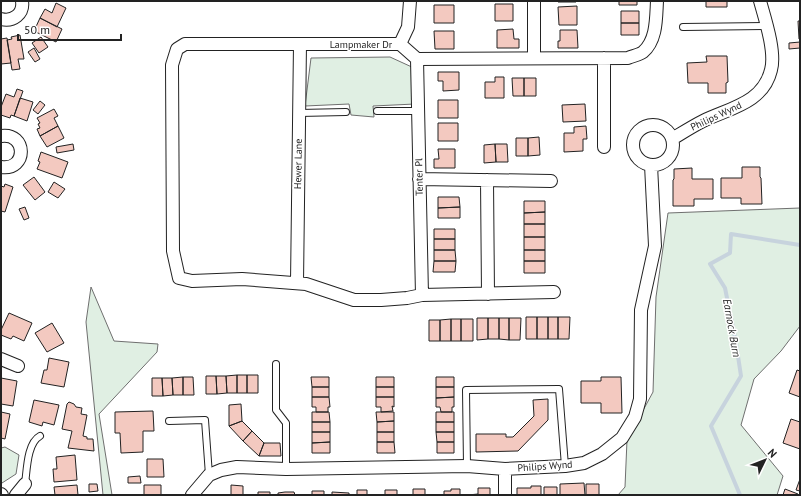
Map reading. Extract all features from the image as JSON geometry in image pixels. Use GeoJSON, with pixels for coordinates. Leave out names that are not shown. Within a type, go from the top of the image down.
{"type":"FeatureCollection","features":[{"type":"Feature","properties":{"kind":"street"},"geometry":{"type":"LineString","coordinates":[[1,19],[11,20],[16,17],[22,9],[22,1]]}},
{"type":"Feature","properties":{"kind":"street"},"geometry":{"type":"LineString","coordinates":[[400,44],[408,27],[410,1]]}},
{"type":"Feature","properties":{"kind":"street"},"geometry":{"type":"LineString","coordinates":[[534,1],[534,58]]}},
{"type":"Feature","properties":{"kind":"street"},"geometry":{"type":"LineString","coordinates":[[417,59],[628,58],[642,53],[651,42],[654,32],[657,1]]}},
{"type":"Feature","properties":{"kind":"street","name":"Philips Wynd"},"geometry":{"type":"LineString","coordinates":[[672,139],[703,121],[750,101],[763,86],[771,70],[772,47],[760,1]]}},
{"type":"Feature","properties":{"kind":"street","name":"Lampmaker Dr"},"geometry":{"type":"LineString","coordinates":[[297,283],[242,279],[192,281],[179,278],[173,251],[172,65],[177,49],[185,44],[400,44],[417,59]]}},
{"type":"Feature","properties":{"kind":"street","name":"Hewer Lane"},"geometry":{"type":"LineString","coordinates":[[297,283],[300,44]]}},
{"type":"Feature","properties":{"kind":"street"},"geometry":{"type":"LineString","coordinates":[[604,58],[604,147]]}},
{"type":"Feature","properties":{"kind":"street","name":"Tenter Pl"},"geometry":{"type":"LineString","coordinates":[[417,59],[422,295]]}},
{"type":"Feature","properties":{"kind":"street"},"geometry":{"type":"LineString","coordinates":[[651,125],[664,128],[672,139],[673,145],[668,157],[663,162],[651,165],[639,160],[635,154],[633,142],[635,136],[639,130],[645,127],[651,125]]}},
{"type":"Feature","properties":{"kind":"street"},"geometry":{"type":"LineString","coordinates":[[1,136],[13,138],[17,141],[21,150],[19,161],[11,167],[1,167]]}},
{"type":"Feature","properties":{"kind":"street","name":"Philips Wynd"},"geometry":{"type":"LineString","coordinates":[[209,475],[221,470],[237,467],[286,469],[467,466],[505,469],[565,466],[584,463],[602,454],[622,438],[635,418],[640,399],[641,310],[655,246],[651,165]]}},
{"type":"Feature","properties":{"kind":"street"},"geometry":{"type":"LineString","coordinates":[[419,179],[551,181]]}},
{"type":"Feature","properties":{"kind":"street"},"geometry":{"type":"LineString","coordinates":[[487,180],[488,294]]}},
{"type":"Feature","properties":{"kind":"street"},"geometry":{"type":"LineString","coordinates":[[297,283],[306,284],[354,300],[381,300],[422,295],[554,292]]}},
{"type":"Feature","properties":{"kind":"street"},"geometry":{"type":"LineString","coordinates":[[1,359],[18,366]]}},
{"type":"Feature","properties":{"kind":"street"},"geometry":{"type":"LineString","coordinates":[[505,469],[505,495]]}},
{"type":"Feature","properties":{"kind":"street"},"geometry":{"type":"LineString","coordinates":[[192,495],[209,475]]}},
{"type":"Feature","properties":{"kind":"street"},"geometry":{"type":"LineString","coordinates":[[16,495],[26,484]]}},
{"type":"Feature","properties":{"kind":"lane"},"geometry":{"type":"LineString","coordinates":[[683,27],[767,26]]}},
{"type":"Feature","properties":{"kind":"lane"},"geometry":{"type":"LineString","coordinates":[[377,111],[418,111]]}},
{"type":"Feature","properties":{"kind":"lane"},"geometry":{"type":"LineString","coordinates":[[299,113],[346,112]]}},
{"type":"Feature","properties":{"kind":"lane"},"geometry":{"type":"LineString","coordinates":[[276,364],[276,410],[286,423],[286,469]]}},
{"type":"Feature","properties":{"kind":"lane"},"geometry":{"type":"LineString","coordinates":[[467,466],[466,390],[559,389],[565,466]]}},
{"type":"Feature","properties":{"kind":"lane"},"geometry":{"type":"LineString","coordinates":[[169,421],[205,420],[209,475]]}},
{"type":"Feature","properties":{"kind":"lane"},"geometry":{"type":"LineString","coordinates":[[26,484],[30,450],[33,442],[40,436]]}},
{"type":"Feature","properties":{"kind":"green space"},"geometry":{"type":"Polygon","coordinates":[[[390,57],[414,68],[415,104],[373,106],[374,117],[351,115],[349,104],[305,106],[311,58],[390,57]]]}},
{"type":"Feature","properties":{"kind":"green space"},"geometry":{"type":"Polygon","coordinates":[[[800,208],[800,326],[781,351],[754,379],[741,425],[783,476],[777,495],[618,495],[625,487],[627,440],[653,392],[656,297],[668,213],[800,208]]]}},
{"type":"Feature","properties":{"kind":"green space"},"geometry":{"type":"Polygon","coordinates":[[[91,287],[114,341],[158,344],[157,352],[99,414],[112,495],[103,495],[86,322],[91,287]]]}},
{"type":"Feature","properties":{"kind":"green space"},"geometry":{"type":"Polygon","coordinates":[[[5,447],[19,455],[16,474],[2,483],[1,448],[5,447]]]}},
{"type":"Feature","properties":{"kind":"building"},"geometry":{"type":"Polygon","coordinates":[[[576,1],[576,2],[558,2],[576,1]]]}},
{"type":"Feature","properties":{"kind":"building"},"geometry":{"type":"Polygon","coordinates":[[[619,1],[637,1],[637,5],[619,5],[619,1]]]}},
{"type":"Feature","properties":{"kind":"building"},"geometry":{"type":"Polygon","coordinates":[[[706,1],[727,1],[727,7],[706,7],[706,1]]]}},
{"type":"Feature","properties":{"kind":"building"},"geometry":{"type":"Polygon","coordinates":[[[56,3],[66,8],[57,27],[40,18],[45,9],[52,13],[56,3]]]}},
{"type":"Feature","properties":{"kind":"building"},"geometry":{"type":"Polygon","coordinates":[[[495,4],[513,4],[513,21],[495,21],[495,4]]]}},
{"type":"Feature","properties":{"kind":"building"},"geometry":{"type":"Polygon","coordinates":[[[434,5],[454,5],[454,23],[434,23],[434,5]]]}},
{"type":"Feature","properties":{"kind":"building"},"geometry":{"type":"Polygon","coordinates":[[[577,6],[577,25],[559,25],[558,7],[577,6]]]}},
{"type":"Feature","properties":{"kind":"building"},"geometry":{"type":"Polygon","coordinates":[[[621,11],[639,11],[639,23],[621,23],[621,11]]]}},
{"type":"Feature","properties":{"kind":"building"},"geometry":{"type":"Polygon","coordinates":[[[40,18],[62,29],[56,42],[34,31],[40,18]]]}},
{"type":"Feature","properties":{"kind":"building"},"geometry":{"type":"Polygon","coordinates":[[[798,21],[800,21],[800,39],[799,39],[798,21]]]}},
{"type":"Feature","properties":{"kind":"building"},"geometry":{"type":"Polygon","coordinates":[[[621,23],[639,23],[639,35],[621,35],[621,23]]]}},
{"type":"Feature","properties":{"kind":"building"},"geometry":{"type":"Polygon","coordinates":[[[513,29],[514,39],[519,39],[519,48],[497,48],[497,30],[513,29]]]}},
{"type":"Feature","properties":{"kind":"building"},"geometry":{"type":"Polygon","coordinates":[[[560,30],[577,30],[578,48],[558,48],[558,41],[560,41],[560,30]]]}},
{"type":"Feature","properties":{"kind":"building"},"geometry":{"type":"Polygon","coordinates":[[[434,31],[454,31],[454,49],[435,49],[434,31]]]}},
{"type":"Feature","properties":{"kind":"building"},"geometry":{"type":"Polygon","coordinates":[[[20,35],[24,59],[18,59],[20,69],[12,70],[7,40],[12,39],[11,37],[20,35]]]}},
{"type":"Feature","properties":{"kind":"building"},"geometry":{"type":"Polygon","coordinates":[[[41,37],[48,47],[39,53],[32,43],[41,37]]]}},
{"type":"Feature","properties":{"kind":"building"},"geometry":{"type":"Polygon","coordinates":[[[7,38],[11,63],[1,64],[1,39],[7,38]]]}},
{"type":"Feature","properties":{"kind":"building"},"geometry":{"type":"Polygon","coordinates":[[[800,42],[800,48],[789,49],[789,43],[800,42]]]}},
{"type":"Feature","properties":{"kind":"building"},"geometry":{"type":"Polygon","coordinates":[[[34,48],[40,59],[35,62],[28,52],[34,48]]]}},
{"type":"Feature","properties":{"kind":"building"},"geometry":{"type":"Polygon","coordinates":[[[706,56],[727,56],[728,82],[726,83],[726,93],[708,93],[708,83],[688,83],[687,63],[707,62],[706,56]]]}},
{"type":"Feature","properties":{"kind":"building"},"geometry":{"type":"Polygon","coordinates":[[[438,72],[459,72],[459,90],[443,91],[443,81],[438,81],[438,72]]]}},
{"type":"Feature","properties":{"kind":"building"},"geometry":{"type":"Polygon","coordinates":[[[495,77],[504,77],[504,98],[485,98],[485,82],[495,82],[495,77]]]}},
{"type":"Feature","properties":{"kind":"building"},"geometry":{"type":"Polygon","coordinates":[[[512,78],[524,78],[524,96],[513,96],[512,78]]]}},
{"type":"Feature","properties":{"kind":"building"},"geometry":{"type":"Polygon","coordinates":[[[524,78],[536,78],[536,96],[524,96],[524,78]]]}},
{"type":"Feature","properties":{"kind":"building"},"geometry":{"type":"Polygon","coordinates":[[[17,89],[23,91],[14,116],[11,115],[10,118],[1,115],[1,107],[6,94],[14,97],[17,89]]]}},
{"type":"Feature","properties":{"kind":"building"},"geometry":{"type":"Polygon","coordinates":[[[20,98],[33,102],[27,121],[14,116],[20,98]]]}},
{"type":"Feature","properties":{"kind":"building"},"geometry":{"type":"Polygon","coordinates":[[[438,100],[458,100],[458,118],[438,118],[438,100]]]}},
{"type":"Feature","properties":{"kind":"building"},"geometry":{"type":"Polygon","coordinates":[[[40,101],[45,105],[38,114],[33,110],[40,101]]]}},
{"type":"Feature","properties":{"kind":"building"},"geometry":{"type":"Polygon","coordinates":[[[585,104],[586,121],[563,122],[562,105],[585,104]]]}},
{"type":"Feature","properties":{"kind":"building"},"geometry":{"type":"Polygon","coordinates":[[[54,109],[58,116],[54,118],[58,126],[40,136],[37,129],[40,128],[38,124],[40,123],[37,118],[54,109]]]}},
{"type":"Feature","properties":{"kind":"building"},"geometry":{"type":"Polygon","coordinates":[[[438,123],[458,123],[458,141],[438,141],[438,123]]]}},
{"type":"Feature","properties":{"kind":"building"},"geometry":{"type":"Polygon","coordinates":[[[58,126],[64,138],[47,147],[40,136],[58,126]]]}},
{"type":"Feature","properties":{"kind":"building"},"geometry":{"type":"Polygon","coordinates":[[[586,126],[587,139],[583,139],[583,151],[564,152],[564,133],[574,133],[574,127],[586,126]]]}},
{"type":"Feature","properties":{"kind":"building"},"geometry":{"type":"Polygon","coordinates":[[[539,137],[540,155],[528,156],[528,138],[539,137]]]}},
{"type":"Feature","properties":{"kind":"building"},"geometry":{"type":"Polygon","coordinates":[[[516,138],[528,138],[528,156],[516,156],[516,138]]]}},
{"type":"Feature","properties":{"kind":"building"},"geometry":{"type":"Polygon","coordinates":[[[73,144],[74,150],[57,153],[56,147],[73,144]]]}},
{"type":"Feature","properties":{"kind":"building"},"geometry":{"type":"Polygon","coordinates":[[[495,144],[507,144],[508,162],[496,162],[495,144]]]}},
{"type":"Feature","properties":{"kind":"building"},"geometry":{"type":"Polygon","coordinates":[[[495,144],[496,162],[484,163],[484,145],[495,144]]]}},
{"type":"Feature","properties":{"kind":"building"},"geometry":{"type":"Polygon","coordinates":[[[438,149],[455,149],[455,168],[434,168],[434,159],[439,159],[438,149]]]}},
{"type":"Feature","properties":{"kind":"building"},"geometry":{"type":"Polygon","coordinates":[[[41,152],[68,162],[62,178],[37,169],[40,162],[38,161],[41,152]]]}},
{"type":"Feature","properties":{"kind":"building"},"geometry":{"type":"Polygon","coordinates":[[[742,167],[760,167],[762,204],[741,204],[741,198],[721,198],[721,178],[742,178],[742,167]]]}},
{"type":"Feature","properties":{"kind":"building"},"geometry":{"type":"Polygon","coordinates":[[[692,168],[692,179],[713,179],[713,199],[694,199],[694,206],[673,206],[674,169],[692,168]]]}},
{"type":"Feature","properties":{"kind":"building"},"geometry":{"type":"Polygon","coordinates":[[[34,177],[45,192],[35,200],[23,185],[34,177]]]}},
{"type":"Feature","properties":{"kind":"building"},"geometry":{"type":"Polygon","coordinates":[[[54,182],[65,189],[58,198],[48,192],[54,182]]]}},
{"type":"Feature","properties":{"kind":"building"},"geometry":{"type":"Polygon","coordinates":[[[5,184],[13,187],[5,212],[1,211],[1,186],[4,187],[5,184]]]}},
{"type":"Feature","properties":{"kind":"building"},"geometry":{"type":"Polygon","coordinates":[[[438,197],[459,197],[460,207],[438,208],[438,197]]]}},
{"type":"Feature","properties":{"kind":"building"},"geometry":{"type":"Polygon","coordinates":[[[524,201],[545,201],[545,212],[524,213],[524,201]]]}},
{"type":"Feature","properties":{"kind":"building"},"geometry":{"type":"Polygon","coordinates":[[[25,207],[29,218],[24,220],[19,209],[25,207]]]}},
{"type":"Feature","properties":{"kind":"building"},"geometry":{"type":"Polygon","coordinates":[[[460,207],[460,218],[438,218],[438,208],[460,207]]]}},
{"type":"Feature","properties":{"kind":"building"},"geometry":{"type":"Polygon","coordinates":[[[545,212],[545,224],[524,224],[524,213],[545,212]]]}},
{"type":"Feature","properties":{"kind":"building"},"geometry":{"type":"Polygon","coordinates":[[[524,224],[545,224],[545,237],[524,237],[524,224]]]}},
{"type":"Feature","properties":{"kind":"building"},"geometry":{"type":"Polygon","coordinates":[[[434,229],[455,229],[455,239],[434,239],[434,229]]]}},
{"type":"Feature","properties":{"kind":"building"},"geometry":{"type":"Polygon","coordinates":[[[524,237],[545,237],[545,250],[524,250],[524,237]]]}},
{"type":"Feature","properties":{"kind":"building"},"geometry":{"type":"Polygon","coordinates":[[[434,239],[455,239],[455,250],[434,250],[434,239]]]}},
{"type":"Feature","properties":{"kind":"building"},"geometry":{"type":"Polygon","coordinates":[[[434,250],[455,250],[456,261],[434,261],[434,250]]]}},
{"type":"Feature","properties":{"kind":"building"},"geometry":{"type":"Polygon","coordinates":[[[524,250],[545,250],[545,261],[524,261],[524,250]]]}},
{"type":"Feature","properties":{"kind":"building"},"geometry":{"type":"Polygon","coordinates":[[[434,261],[456,261],[455,272],[433,272],[434,261]]]}},
{"type":"Feature","properties":{"kind":"building"},"geometry":{"type":"Polygon","coordinates":[[[524,261],[545,261],[545,273],[524,273],[524,261]]]}},
{"type":"Feature","properties":{"kind":"building"},"geometry":{"type":"Polygon","coordinates":[[[9,313],[32,323],[24,341],[13,336],[11,339],[1,335],[1,330],[9,313]]]}},
{"type":"Feature","properties":{"kind":"building"},"geometry":{"type":"Polygon","coordinates":[[[526,317],[537,317],[537,339],[526,339],[526,317]]]}},
{"type":"Feature","properties":{"kind":"building"},"geometry":{"type":"Polygon","coordinates":[[[537,317],[548,317],[548,339],[537,339],[537,317]]]}},
{"type":"Feature","properties":{"kind":"building"},"geometry":{"type":"Polygon","coordinates":[[[548,317],[558,317],[558,339],[548,339],[548,317]]]}},
{"type":"Feature","properties":{"kind":"building"},"geometry":{"type":"Polygon","coordinates":[[[558,317],[570,317],[569,339],[558,339],[558,317]]]}},
{"type":"Feature","properties":{"kind":"building"},"geometry":{"type":"Polygon","coordinates":[[[477,318],[488,318],[488,339],[477,340],[477,318]]]}},
{"type":"Feature","properties":{"kind":"building"},"geometry":{"type":"Polygon","coordinates":[[[488,318],[499,318],[499,339],[488,339],[488,318]]]}},
{"type":"Feature","properties":{"kind":"building"},"geometry":{"type":"Polygon","coordinates":[[[499,318],[509,318],[509,340],[499,339],[499,318]]]}},
{"type":"Feature","properties":{"kind":"building"},"geometry":{"type":"Polygon","coordinates":[[[509,318],[521,318],[520,340],[509,340],[509,318]]]}},
{"type":"Feature","properties":{"kind":"building"},"geometry":{"type":"Polygon","coordinates":[[[451,319],[461,319],[461,341],[451,341],[451,319]]]}},
{"type":"Feature","properties":{"kind":"building"},"geometry":{"type":"Polygon","coordinates":[[[451,319],[451,341],[440,341],[440,320],[451,319]]]}},
{"type":"Feature","properties":{"kind":"building"},"geometry":{"type":"Polygon","coordinates":[[[461,319],[473,319],[473,341],[461,341],[461,319]]]}},
{"type":"Feature","properties":{"kind":"building"},"geometry":{"type":"Polygon","coordinates":[[[429,320],[440,320],[440,341],[429,341],[429,320]]]}},
{"type":"Feature","properties":{"kind":"building"},"geometry":{"type":"Polygon","coordinates":[[[52,323],[64,343],[47,352],[35,333],[52,323]]]}},
{"type":"Feature","properties":{"kind":"building"},"geometry":{"type":"Polygon","coordinates":[[[49,358],[69,362],[64,387],[41,383],[44,370],[47,370],[49,358]]]}},
{"type":"Feature","properties":{"kind":"building"},"geometry":{"type":"Polygon","coordinates":[[[797,370],[800,371],[800,397],[789,393],[797,370]]]}},
{"type":"Feature","properties":{"kind":"building"},"geometry":{"type":"Polygon","coordinates":[[[237,375],[237,393],[227,393],[226,376],[237,375]]]}},
{"type":"Feature","properties":{"kind":"building"},"geometry":{"type":"Polygon","coordinates":[[[237,375],[247,375],[247,393],[237,393],[237,375]]]}},
{"type":"Feature","properties":{"kind":"building"},"geometry":{"type":"Polygon","coordinates":[[[247,375],[258,375],[258,393],[247,393],[247,375]]]}},
{"type":"Feature","properties":{"kind":"building"},"geometry":{"type":"Polygon","coordinates":[[[206,376],[216,376],[217,394],[206,394],[206,376]]]}},
{"type":"Feature","properties":{"kind":"building"},"geometry":{"type":"Polygon","coordinates":[[[216,376],[226,376],[227,393],[217,394],[216,376]]]}},
{"type":"Feature","properties":{"kind":"building"},"geometry":{"type":"Polygon","coordinates":[[[183,377],[183,395],[173,395],[172,378],[183,377]]]}},
{"type":"Feature","properties":{"kind":"building"},"geometry":{"type":"Polygon","coordinates":[[[183,377],[193,377],[194,395],[183,395],[183,377]]]}},
{"type":"Feature","properties":{"kind":"building"},"geometry":{"type":"Polygon","coordinates":[[[311,377],[329,377],[329,387],[312,387],[311,377]]]}},
{"type":"Feature","properties":{"kind":"building"},"geometry":{"type":"Polygon","coordinates":[[[376,377],[394,377],[394,387],[376,387],[376,377]]]}},
{"type":"Feature","properties":{"kind":"building"},"geometry":{"type":"Polygon","coordinates":[[[436,377],[454,377],[454,387],[436,387],[436,377]]]}},
{"type":"Feature","properties":{"kind":"building"},"geometry":{"type":"Polygon","coordinates":[[[601,377],[621,377],[622,413],[601,413],[601,403],[581,403],[581,381],[601,381],[601,377]]]}},
{"type":"Feature","properties":{"kind":"building"},"geometry":{"type":"Polygon","coordinates":[[[1,378],[17,381],[13,406],[1,404],[1,378]]]}},
{"type":"Feature","properties":{"kind":"building"},"geometry":{"type":"Polygon","coordinates":[[[152,378],[162,378],[163,396],[152,396],[152,378]]]}},
{"type":"Feature","properties":{"kind":"building"},"geometry":{"type":"Polygon","coordinates":[[[162,378],[172,378],[173,395],[163,396],[162,378]]]}},
{"type":"Feature","properties":{"kind":"building"},"geometry":{"type":"Polygon","coordinates":[[[312,387],[329,387],[329,397],[312,397],[312,387]]]}},
{"type":"Feature","properties":{"kind":"building"},"geometry":{"type":"Polygon","coordinates":[[[376,387],[394,387],[394,397],[376,397],[376,387]]]}},
{"type":"Feature","properties":{"kind":"building"},"geometry":{"type":"Polygon","coordinates":[[[436,387],[454,387],[454,397],[436,398],[436,387]]]}},
{"type":"Feature","properties":{"kind":"building"},"geometry":{"type":"Polygon","coordinates":[[[312,397],[329,397],[330,407],[328,407],[328,412],[316,412],[316,407],[312,407],[312,397]]]}},
{"type":"Feature","properties":{"kind":"building"},"geometry":{"type":"Polygon","coordinates":[[[376,397],[394,397],[394,407],[392,406],[393,411],[381,412],[381,407],[376,407],[376,397]]]}},
{"type":"Feature","properties":{"kind":"building"},"geometry":{"type":"Polygon","coordinates":[[[454,397],[454,407],[452,407],[452,412],[441,412],[440,407],[436,407],[436,398],[454,397]]]}},
{"type":"Feature","properties":{"kind":"building"},"geometry":{"type":"Polygon","coordinates":[[[548,399],[548,420],[518,451],[476,452],[476,434],[506,434],[506,437],[513,437],[534,416],[533,400],[548,399]]]}},
{"type":"Feature","properties":{"kind":"building"},"geometry":{"type":"Polygon","coordinates":[[[34,400],[59,405],[54,425],[43,422],[42,426],[29,422],[34,400]]]}},
{"type":"Feature","properties":{"kind":"building"},"geometry":{"type":"Polygon","coordinates":[[[69,402],[74,404],[76,407],[82,408],[81,414],[87,415],[83,436],[87,437],[87,439],[93,439],[94,451],[68,448],[72,431],[62,429],[67,404],[69,402]]]}},
{"type":"Feature","properties":{"kind":"building"},"geometry":{"type":"Polygon","coordinates":[[[241,404],[242,421],[229,426],[229,405],[241,404]]]}},
{"type":"Feature","properties":{"kind":"building"},"geometry":{"type":"Polygon","coordinates":[[[153,411],[154,431],[143,431],[143,452],[121,453],[120,433],[115,433],[115,412],[153,411]]]}},
{"type":"Feature","properties":{"kind":"building"},"geometry":{"type":"Polygon","coordinates":[[[1,412],[10,414],[5,439],[1,438],[1,412]]]}},
{"type":"Feature","properties":{"kind":"building"},"geometry":{"type":"Polygon","coordinates":[[[312,412],[329,412],[330,422],[312,422],[312,412]]]}},
{"type":"Feature","properties":{"kind":"building"},"geometry":{"type":"Polygon","coordinates":[[[376,412],[394,412],[394,421],[377,422],[376,412]]]}},
{"type":"Feature","properties":{"kind":"building"},"geometry":{"type":"Polygon","coordinates":[[[436,412],[454,412],[454,422],[436,422],[436,412]]]}},
{"type":"Feature","properties":{"kind":"building"},"geometry":{"type":"Polygon","coordinates":[[[791,419],[800,422],[800,449],[783,443],[791,419]]]}},
{"type":"Feature","properties":{"kind":"building"},"geometry":{"type":"Polygon","coordinates":[[[242,421],[252,431],[243,441],[229,426],[242,421]]]}},
{"type":"Feature","properties":{"kind":"building"},"geometry":{"type":"Polygon","coordinates":[[[394,421],[394,432],[377,432],[377,422],[394,421]]]}},
{"type":"Feature","properties":{"kind":"building"},"geometry":{"type":"Polygon","coordinates":[[[312,422],[330,422],[330,432],[312,432],[312,422]]]}},
{"type":"Feature","properties":{"kind":"building"},"geometry":{"type":"Polygon","coordinates":[[[436,422],[454,422],[454,432],[436,432],[436,422]]]}},
{"type":"Feature","properties":{"kind":"building"},"geometry":{"type":"Polygon","coordinates":[[[252,431],[264,443],[259,456],[243,441],[252,431]]]}},
{"type":"Feature","properties":{"kind":"building"},"geometry":{"type":"Polygon","coordinates":[[[312,432],[330,432],[330,442],[312,443],[312,432]]]}},
{"type":"Feature","properties":{"kind":"building"},"geometry":{"type":"Polygon","coordinates":[[[377,432],[394,432],[394,442],[377,442],[377,432]]]}},
{"type":"Feature","properties":{"kind":"building"},"geometry":{"type":"Polygon","coordinates":[[[436,432],[454,432],[454,442],[437,442],[436,432]]]}},
{"type":"Feature","properties":{"kind":"building"},"geometry":{"type":"Polygon","coordinates":[[[330,442],[330,453],[312,453],[312,443],[330,442]]]}},
{"type":"Feature","properties":{"kind":"building"},"geometry":{"type":"Polygon","coordinates":[[[377,442],[394,442],[395,453],[377,453],[377,442]]]}},
{"type":"Feature","properties":{"kind":"building"},"geometry":{"type":"Polygon","coordinates":[[[437,442],[454,442],[454,453],[437,453],[437,442]]]}},
{"type":"Feature","properties":{"kind":"building"},"geometry":{"type":"Polygon","coordinates":[[[264,443],[280,443],[281,456],[259,456],[264,443]]]}},
{"type":"Feature","properties":{"kind":"building"},"geometry":{"type":"Polygon","coordinates":[[[75,455],[77,480],[54,482],[53,469],[57,469],[56,457],[75,455]]]}},
{"type":"Feature","properties":{"kind":"building"},"geometry":{"type":"Polygon","coordinates":[[[147,459],[163,459],[164,477],[147,477],[147,459]]]}},
{"type":"Feature","properties":{"kind":"building"},"geometry":{"type":"Polygon","coordinates":[[[140,476],[141,483],[128,483],[128,477],[140,476]]]}},
{"type":"Feature","properties":{"kind":"building"},"geometry":{"type":"Polygon","coordinates":[[[800,479],[800,491],[796,490],[800,479]]]}},
{"type":"Feature","properties":{"kind":"building"},"geometry":{"type":"Polygon","coordinates":[[[584,483],[585,495],[560,495],[560,484],[584,483]]]}},
{"type":"Feature","properties":{"kind":"building"},"geometry":{"type":"Polygon","coordinates":[[[89,484],[97,484],[98,491],[89,492],[89,484]]]}},
{"type":"Feature","properties":{"kind":"building"},"geometry":{"type":"Polygon","coordinates":[[[586,484],[599,484],[599,495],[586,495],[586,484]]]}},
{"type":"Feature","properties":{"kind":"building"},"geometry":{"type":"Polygon","coordinates":[[[77,485],[78,495],[55,495],[54,487],[77,485]]]}},
{"type":"Feature","properties":{"kind":"building"},"geometry":{"type":"Polygon","coordinates":[[[144,485],[161,485],[161,495],[144,495],[144,485]]]}},
{"type":"Feature","properties":{"kind":"building"},"geometry":{"type":"Polygon","coordinates":[[[231,485],[243,486],[243,495],[231,495],[231,485]]]}},
{"type":"Feature","properties":{"kind":"building"},"geometry":{"type":"Polygon","coordinates":[[[531,486],[541,486],[541,495],[517,495],[517,488],[531,488],[531,486]]]}},
{"type":"Feature","properties":{"kind":"building"},"geometry":{"type":"Polygon","coordinates":[[[544,487],[557,487],[557,495],[544,495],[544,487]]]}},
{"type":"Feature","properties":{"kind":"building"},"geometry":{"type":"Polygon","coordinates":[[[478,488],[490,488],[490,495],[468,495],[478,494],[478,488]]]}},
{"type":"Feature","properties":{"kind":"building"},"geometry":{"type":"Polygon","coordinates":[[[413,489],[425,489],[425,495],[413,495],[413,489]]]}},
{"type":"Feature","properties":{"kind":"building"},"geometry":{"type":"Polygon","coordinates":[[[451,489],[460,489],[460,495],[444,495],[444,491],[451,491],[451,489]]]}},
{"type":"Feature","properties":{"kind":"building"},"geometry":{"type":"Polygon","coordinates":[[[785,489],[798,494],[798,495],[783,495],[785,489]]]}},
{"type":"Feature","properties":{"kind":"building"},"geometry":{"type":"Polygon","coordinates":[[[357,490],[367,490],[367,495],[357,495],[357,490]]]}},
{"type":"Feature","properties":{"kind":"building"},"geometry":{"type":"Polygon","coordinates":[[[385,490],[397,490],[397,495],[385,495],[385,490]]]}},
{"type":"Feature","properties":{"kind":"building"},"geometry":{"type":"Polygon","coordinates":[[[312,491],[324,491],[324,495],[312,495],[312,491]]]}},
{"type":"Feature","properties":{"kind":"building"},"geometry":{"type":"Polygon","coordinates":[[[258,492],[270,492],[270,495],[258,495],[258,492]]]}},
{"type":"Feature","properties":{"kind":"building"},"geometry":{"type":"Polygon","coordinates":[[[294,492],[295,495],[278,495],[278,493],[294,492]]]}},
{"type":"Feature","properties":{"kind":"building"},"geometry":{"type":"Polygon","coordinates":[[[332,492],[349,493],[349,495],[332,495],[332,492]]]}},
{"type":"Feature","properties":{"kind":"waterway","name":"Earnock Burn"},"geometry":{"type":"LineString","coordinates":[[740,495],[711,426],[741,376],[725,288],[710,264],[730,253],[731,234],[800,245]]}}]}
